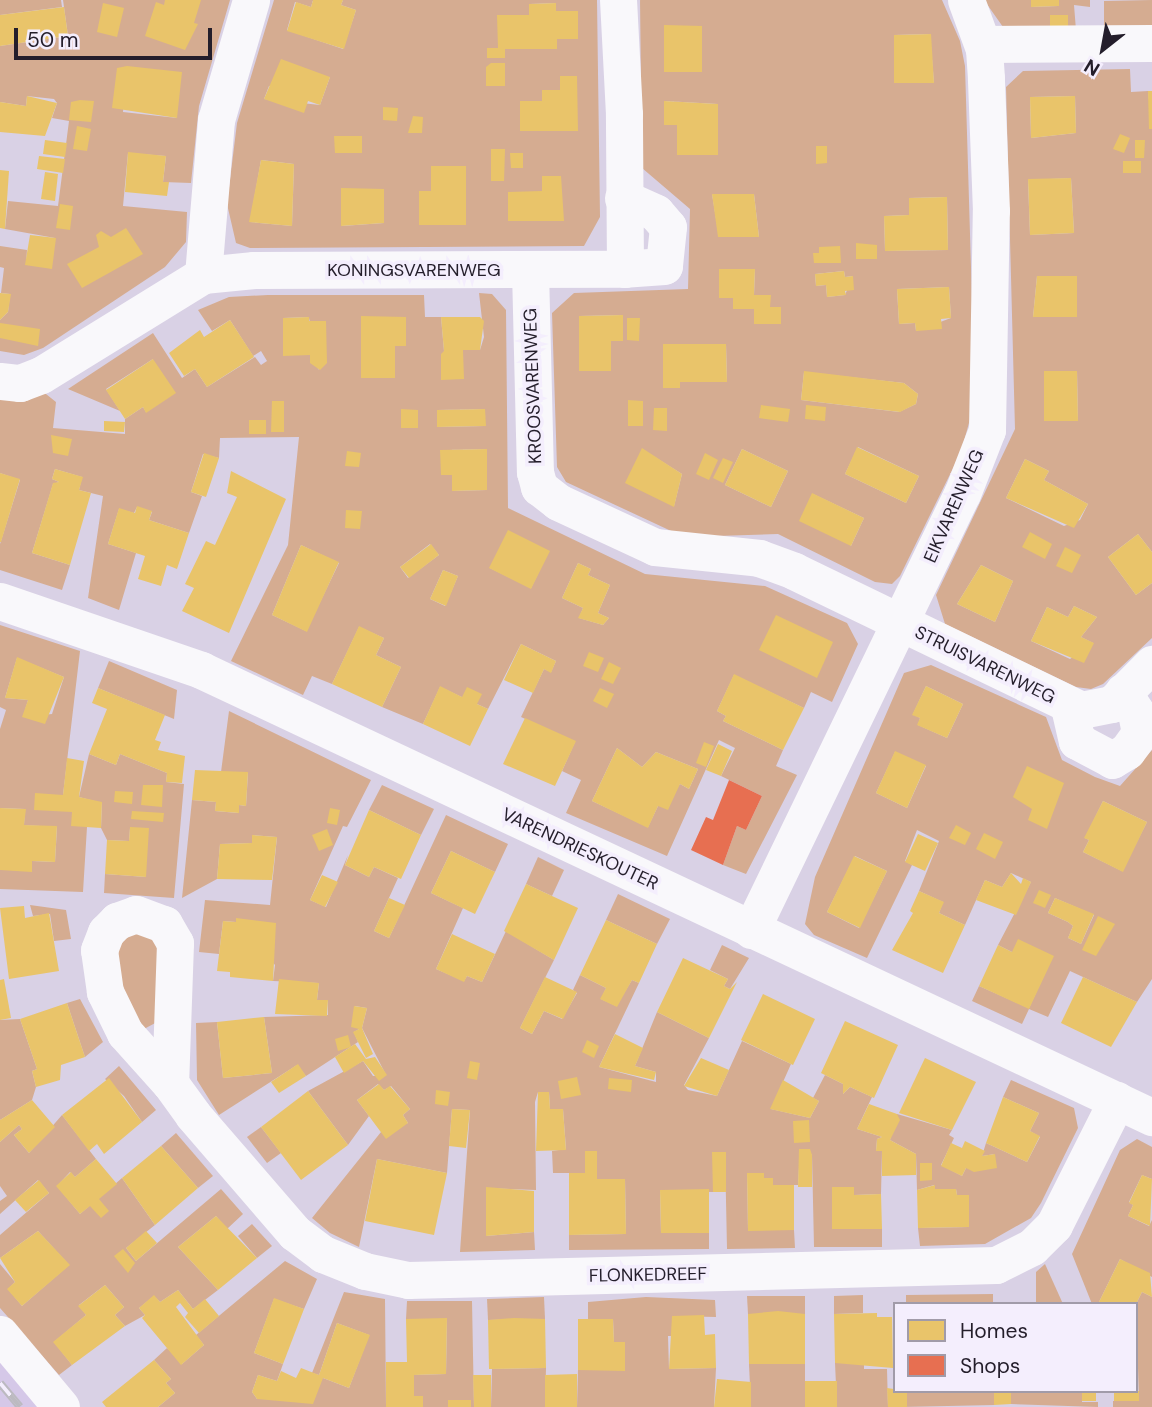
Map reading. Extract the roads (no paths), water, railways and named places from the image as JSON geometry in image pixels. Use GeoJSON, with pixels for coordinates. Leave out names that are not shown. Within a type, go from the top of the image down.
{"type":"FeatureCollection","features":[{"type":"Feature","properties":{"kind":"street"},"geometry":{"type":"LineString","coordinates":[[203,275],[216,120],[251,0]]}},
{"type":"Feature","properties":{"kind":"street","name":"KONINGSVARENWEG"},"geometry":{"type":"LineString","coordinates":[[0,381],[20,383],[41,375],[203,275],[254,270],[625,269],[618,0]]}},
{"type":"Feature","properties":{"kind":"street","name":"EIKVARENWEG"},"geometry":{"type":"LineString","coordinates":[[751,930],[977,462],[987,430],[991,211],[982,44],[966,0]]}},
{"type":"Feature","properties":{"kind":"street"},"geometry":{"type":"LineString","coordinates":[[982,44],[1152,43]]}},
{"type":"Feature","properties":{"kind":"street","name":"KROOSVARENWEG"},"geometry":{"type":"LineString","coordinates":[[530,270],[532,442],[539,487],[558,502],[655,547],[759,558],[833,588],[901,623]]}},
{"type":"Feature","properties":{"kind":"street","name":"VARENDRIESKOUTER"},"geometry":{"type":"LineString","coordinates":[[0,601],[201,670],[1152,1117]]}},
{"type":"Feature","properties":{"kind":"street","name":"STRUISVARENWEG"},"geometry":{"type":"LineString","coordinates":[[901,623],[1069,707],[1104,708],[1152,664]]}},
{"type":"Feature","properties":{"kind":"street","name":"STRUISVARENWEG"},"geometry":{"type":"LineString","coordinates":[[1069,707],[1077,741],[1112,760],[1127,751],[1140,733],[1136,712],[1123,692]]}},
{"type":"Feature","properties":{"kind":"street","name":"FLONKEDREEF"},"geometry":{"type":"LineString","coordinates":[[170,1083],[267,1205],[295,1233],[323,1254],[365,1271],[408,1280],[996,1265],[1032,1247],[1054,1225],[1117,1100]]}},
{"type":"Feature","properties":{"kind":"street"},"geometry":{"type":"LineString","coordinates":[[0,1334],[61,1407]]}},
{"type":"Feature","properties":{"kind":"railway"},"geometry":{"type":"LineString","coordinates":[[0,1383],[20,1407]]}}]}
